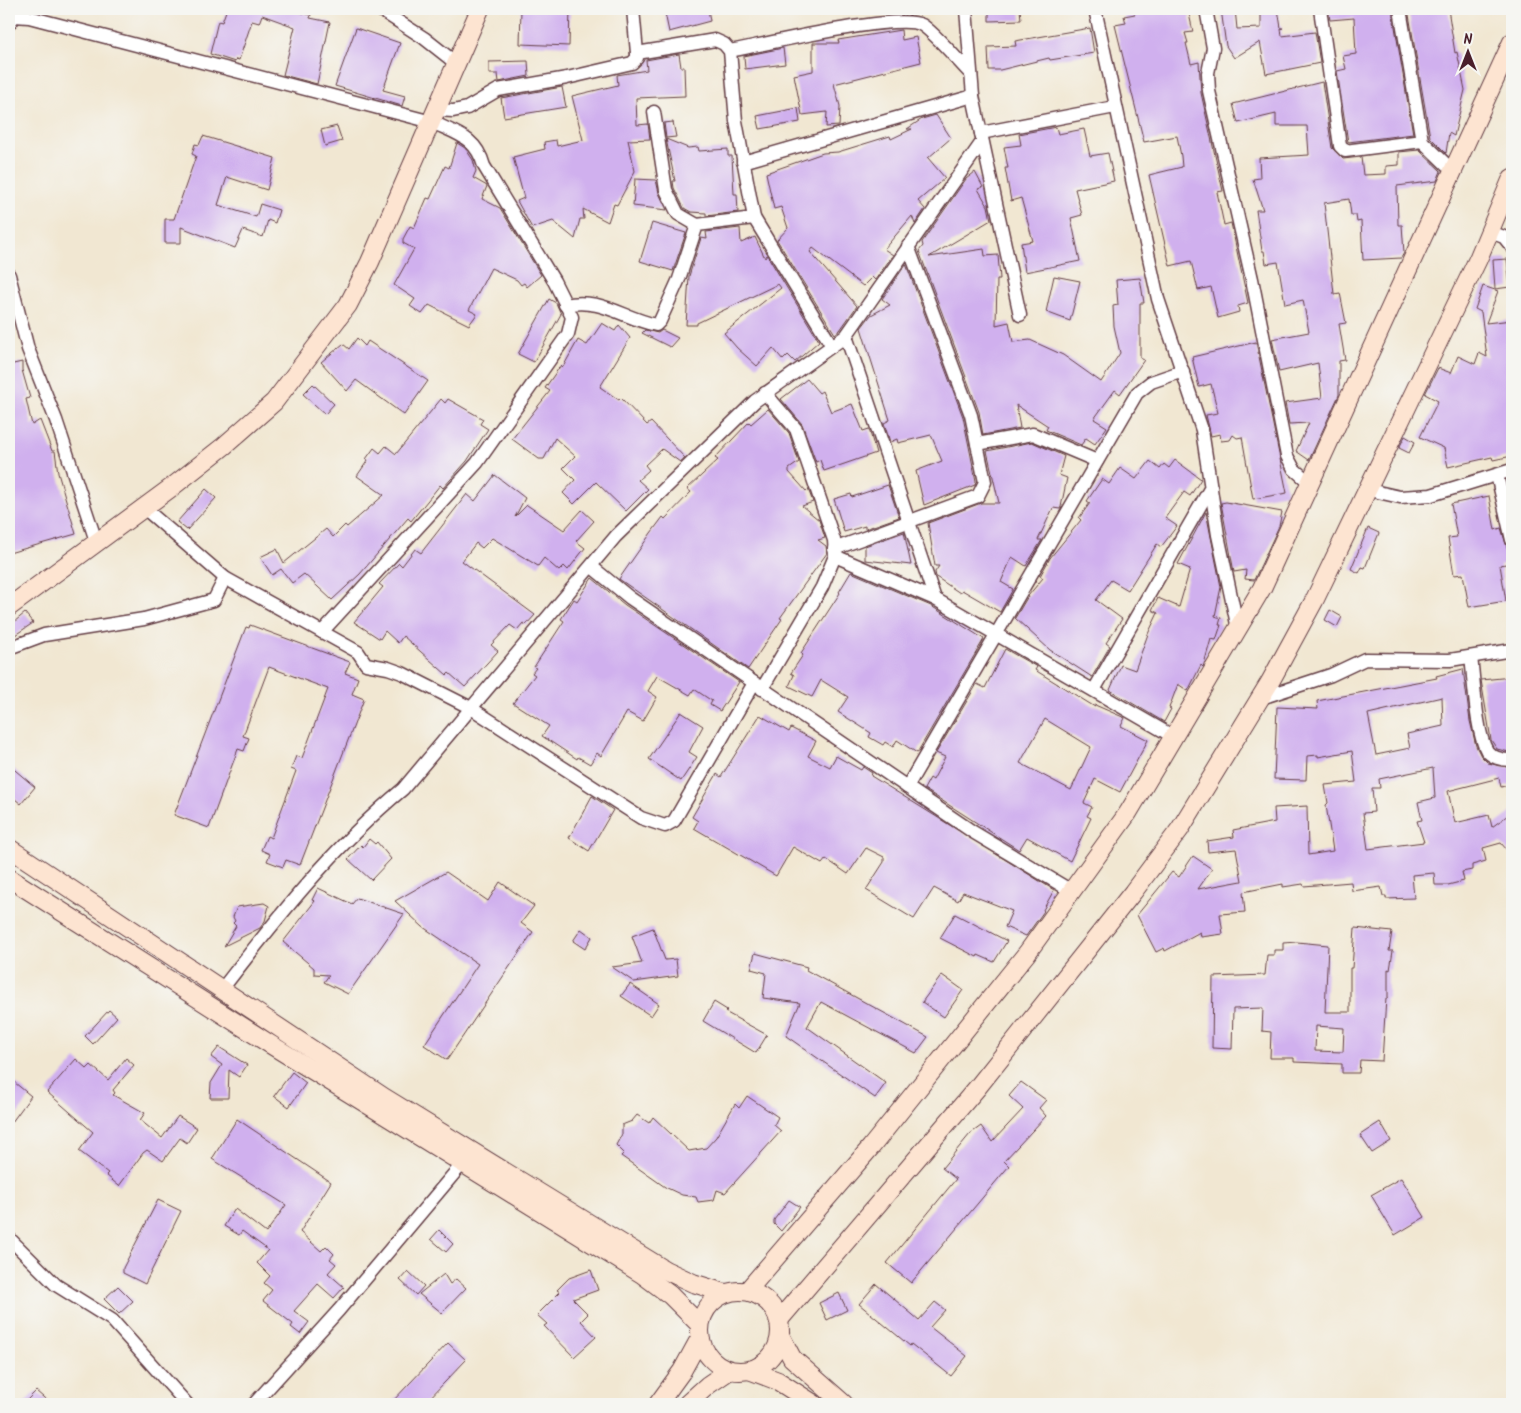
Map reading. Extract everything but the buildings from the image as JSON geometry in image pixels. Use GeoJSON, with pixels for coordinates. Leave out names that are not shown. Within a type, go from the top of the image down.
{"type":"FeatureCollection","features":[{"type":"Feature","properties":{"kind":"street"},"geometry":{"type":"LineString","coordinates":[[379,9],[424,38],[457,64]]}},
{"type":"Feature","properties":{"kind":"street"},"geometry":{"type":"LineString","coordinates":[[9,607],[224,446],[274,402],[348,305],[370,262],[480,9]]}},
{"type":"Feature","properties":{"kind":"street"},"geometry":{"type":"LineString","coordinates":[[434,116],[468,108],[498,90],[567,78],[632,63],[637,58],[632,9]]}},
{"type":"Feature","properties":{"kind":"street"},"geometry":{"type":"LineString","coordinates":[[966,9],[972,96],[1020,315]]}},
{"type":"Feature","properties":{"kind":"street"},"geometry":{"type":"LineString","coordinates":[[1095,9],[1158,299],[1202,430],[1218,535],[1238,629]]}},
{"type":"Feature","properties":{"kind":"street"},"geometry":{"type":"LineString","coordinates":[[1206,9],[1212,48],[1208,73],[1209,91],[1252,279],[1286,456],[1294,469],[1311,484]]}},
{"type":"Feature","properties":{"kind":"street"},"geometry":{"type":"LineString","coordinates":[[1320,9],[1340,146],[1345,151],[1422,141]]}},
{"type":"Feature","properties":{"kind":"street"},"geometry":{"type":"LineString","coordinates":[[1400,9],[1422,141],[1454,172]]}},
{"type":"Feature","properties":{"kind":"street"},"geometry":{"type":"LineString","coordinates":[[9,24],[14,16],[29,17],[434,116],[472,140],[480,152],[484,166],[566,304],[572,318],[568,334],[477,463],[322,632]]}},
{"type":"Feature","properties":{"kind":"street"},"geometry":{"type":"LineString","coordinates":[[730,51],[865,24],[897,22],[921,24],[971,74]]}},
{"type":"Feature","properties":{"kind":"street"},"geometry":{"type":"LineString","coordinates":[[637,53],[715,40],[724,44],[730,51],[743,162],[754,218],[832,346]]}},
{"type":"Feature","properties":{"kind":"street"},"geometry":{"type":"LineString","coordinates":[[747,1291],[871,1147],[1027,953],[1073,892],[1128,813],[1262,588],[1512,42]]}},
{"type":"Feature","properties":{"kind":"street"},"geometry":{"type":"LineString","coordinates":[[743,162],[972,96]]}},
{"type":"Feature","properties":{"kind":"street"},"geometry":{"type":"LineString","coordinates":[[222,989],[308,882],[371,815],[403,789],[592,567],[616,536],[755,401],[846,336],[982,137],[1116,107]]}},
{"type":"Feature","properties":{"kind":"street"},"geometry":{"type":"LineString","coordinates":[[654,112],[666,190],[678,214],[697,225],[754,218]]}},
{"type":"Feature","properties":{"kind":"street"},"geometry":{"type":"LineString","coordinates":[[9,878],[265,1041],[642,1274],[670,1295],[700,1331],[707,1355],[714,1362],[730,1370],[748,1370],[760,1366],[770,1358],[777,1347],[780,1327],[977,1088],[1133,892],[1180,829],[1261,698],[1314,601],[1369,490],[1490,232],[1512,178]]}},
{"type":"Feature","properties":{"kind":"street"},"geometry":{"type":"LineString","coordinates":[[566,304],[579,301],[592,302],[656,325],[660,321],[679,279],[697,225]]}},
{"type":"Feature","properties":{"kind":"street"},"geometry":{"type":"LineString","coordinates":[[1490,232],[1504,237],[1512,247]]}},
{"type":"Feature","properties":{"kind":"street"},"geometry":{"type":"LineString","coordinates":[[835,553],[908,520],[978,496],[986,482],[971,415],[908,246]]}},
{"type":"Feature","properties":{"kind":"street"},"geometry":{"type":"LineString","coordinates":[[9,275],[28,349],[56,420],[96,541]]}},
{"type":"Feature","properties":{"kind":"street"},"geometry":{"type":"LineString","coordinates":[[846,336],[935,599]]}},
{"type":"Feature","properties":{"kind":"street"},"geometry":{"type":"LineString","coordinates":[[906,787],[1137,393],[1151,382],[1183,371]]}},
{"type":"Feature","properties":{"kind":"street"},"geometry":{"type":"LineString","coordinates":[[143,507],[225,578],[358,652],[366,664],[402,673],[472,708],[641,818],[665,826],[674,821],[822,587],[835,553],[834,540],[796,429],[766,393]]}},
{"type":"Feature","properties":{"kind":"street"},"geometry":{"type":"LineString","coordinates":[[978,444],[1033,434],[1097,461]]}},
{"type":"Feature","properties":{"kind":"street"},"geometry":{"type":"LineString","coordinates":[[1369,490],[1400,497],[1431,495],[1512,470]]}},
{"type":"Feature","properties":{"kind":"street"},"geometry":{"type":"LineString","coordinates":[[1497,475],[1512,540]]}},
{"type":"Feature","properties":{"kind":"street"},"geometry":{"type":"LineString","coordinates":[[1094,690],[1211,488]]}},
{"type":"Feature","properties":{"kind":"street"},"geometry":{"type":"LineString","coordinates":[[835,553],[935,599],[1174,737]]}},
{"type":"Feature","properties":{"kind":"street"},"geometry":{"type":"LineString","coordinates":[[592,567],[623,593],[972,832],[1073,892]]}},
{"type":"Feature","properties":{"kind":"street"},"geometry":{"type":"LineString","coordinates":[[9,648],[44,635],[144,619],[192,608],[214,600],[225,578]]}},
{"type":"Feature","properties":{"kind":"street"},"geometry":{"type":"LineString","coordinates":[[1261,698],[1331,675],[1365,659],[1450,660],[1512,650]]}},
{"type":"Feature","properties":{"kind":"street"},"geometry":{"type":"LineString","coordinates":[[1471,657],[1482,737],[1488,752],[1499,760],[1512,760]]}},
{"type":"Feature","properties":{"kind":"street"},"geometry":{"type":"LineString","coordinates":[[10,848],[385,1098],[665,1270],[693,1283],[725,1293],[747,1291],[761,1296],[772,1306],[792,1358],[844,1404]]}},
{"type":"Feature","properties":{"kind":"street"},"geometry":{"type":"LineString","coordinates":[[254,1404],[339,1310],[463,1163]]}},
{"type":"Feature","properties":{"kind":"street"},"geometry":{"type":"LineString","coordinates":[[9,1238],[56,1285],[112,1320],[187,1404]]}},
{"type":"Feature","properties":{"kind":"street"},"geometry":{"type":"LineString","coordinates":[[658,1404],[682,1371],[700,1331],[708,1305],[725,1293]]}},
{"type":"Feature","properties":{"kind":"street"},"geometry":{"type":"LineString","coordinates":[[687,1404],[708,1385],[730,1370]]}},
{"type":"Feature","properties":{"kind":"street"},"geometry":{"type":"LineString","coordinates":[[748,1370],[778,1381],[814,1404]]}}]}
